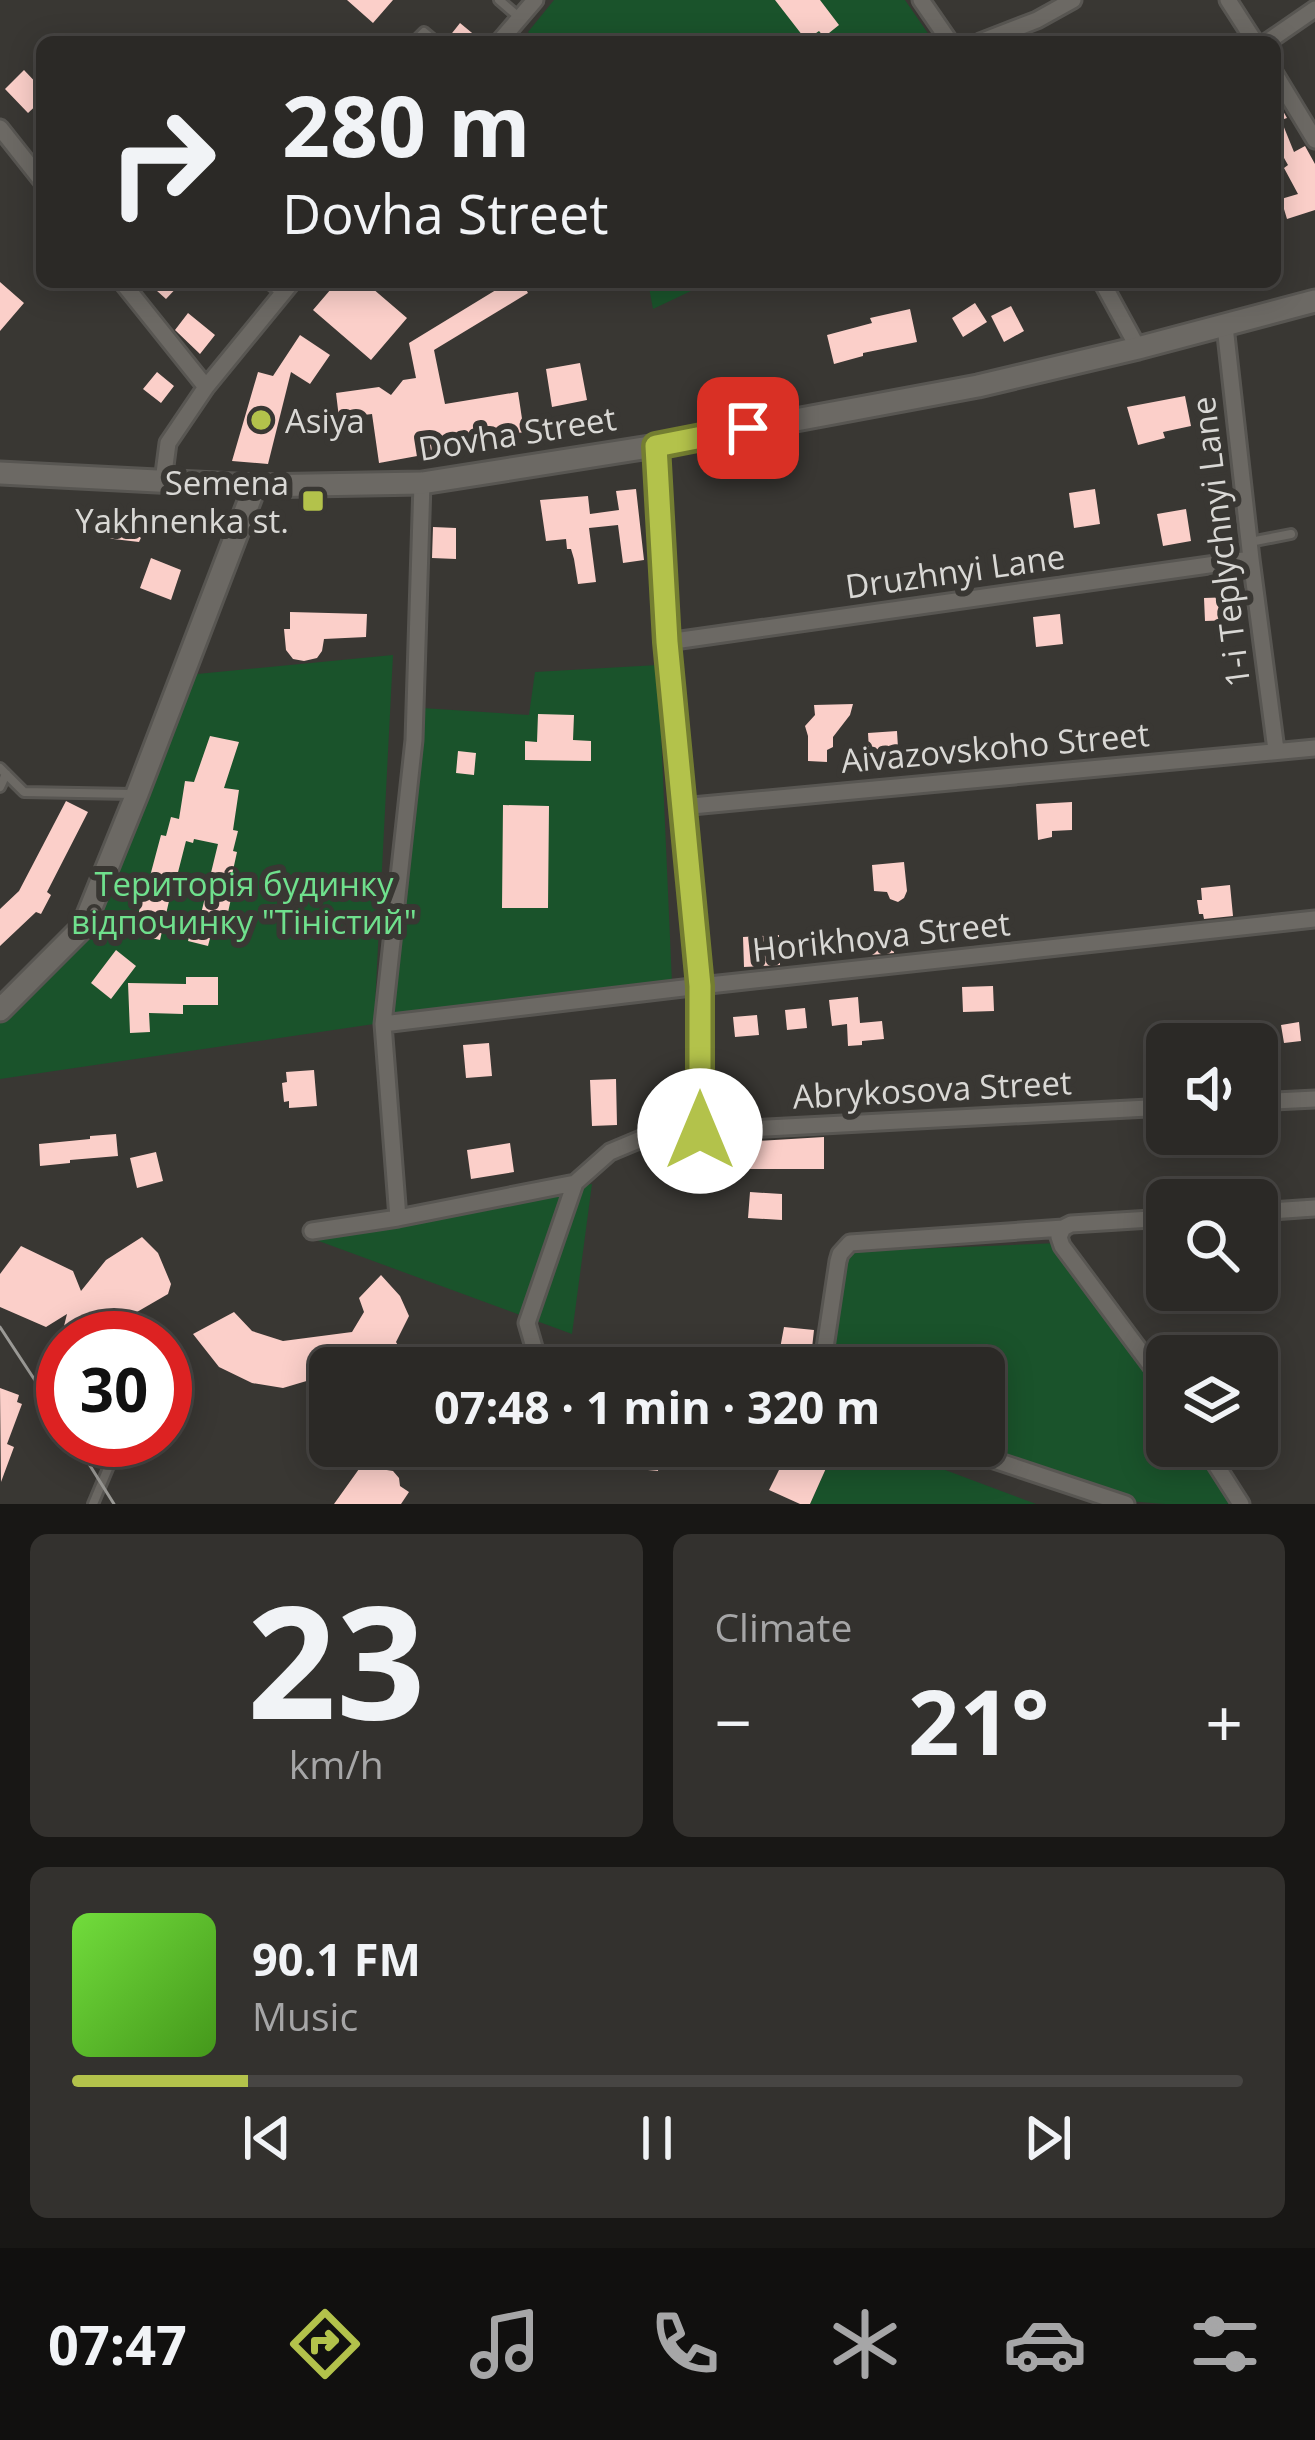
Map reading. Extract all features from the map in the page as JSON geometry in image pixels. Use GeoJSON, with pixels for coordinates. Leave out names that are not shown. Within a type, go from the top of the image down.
{"type":"FeatureCollection","features":[{"type":"Feature","properties":{"kind":"street"},"geometry":{"type":"LineString","coordinates":[[504,36],[536,0]]}},
{"type":"Feature","properties":{"kind":"street"},"geometry":{"type":"LineString","coordinates":[[921,0],[946,36]]}},
{"type":"Feature","properties":{"kind":"street"},"geometry":{"type":"LineString","coordinates":[[995,36],[1073,0]]}},
{"type":"Feature","properties":{"kind":"street"},"geometry":{"type":"LineString","coordinates":[[1228,0],[1251,36]]}},
{"type":"Feature","properties":{"kind":"street"},"geometry":{"type":"LineString","coordinates":[[1277,36],[1315,9]]}},
{"type":"Feature","properties":{"kind":"street"},"geometry":{"type":"LineString","coordinates":[[1281,84],[1315,140]]}},
{"type":"Feature","properties":{"kind":"street"},"geometry":{"type":"LineString","coordinates":[[0,128],[36,173]]}},
{"type":"Feature","properties":{"kind":"street"},"geometry":{"type":"LineString","coordinates":[[127,288],[206,387]]}},
{"type":"Feature","properties":{"kind":"street"},"geometry":{"type":"LineString","coordinates":[[163,481],[168,442],[287,288]]}},
{"type":"Feature","properties":{"kind":"street"},"geometry":{"type":"LineString","coordinates":[[1105,288],[1138,349]]}},
{"type":"Feature","properties":{"kind":"street","name":"Dovha Street"},"geometry":{"type":"LineString","coordinates":[[0,473],[255,486],[422,483],[656,446],[978,386],[1315,301]]}},
{"type":"Feature","properties":{"kind":"street","name":"1-i Teplychnyi Lane"},"geometry":{"type":"LineString","coordinates":[[1225,326],[1276,750]]}},
{"type":"Feature","properties":{"kind":"street"},"geometry":{"type":"LineString","coordinates":[[656,446],[667,642],[700,986],[700,1131]]}},
{"type":"Feature","properties":{"kind":"street"},"geometry":{"type":"LineString","coordinates":[[398,1218],[383,1024],[414,740],[422,483]]}},
{"type":"Feature","properties":{"kind":"street"},"geometry":{"type":"LineString","coordinates":[[0,1010],[83,927],[255,486]]}},
{"type":"Feature","properties":{"kind":"street","name":"Druzhnyi Lane"},"geometry":{"type":"LineString","coordinates":[[667,642],[1250,551]]}},
{"type":"Feature","properties":{"kind":"street","name":"Aivazovskoho Street"},"geometry":{"type":"LineString","coordinates":[[681,807],[1315,748]]}},
{"type":"Feature","properties":{"kind":"street","name":"Horikhova Street"},"geometry":{"type":"LineString","coordinates":[[383,1024],[1315,919]]}},
{"type":"Feature","properties":{"kind":"street"},"geometry":{"type":"LineString","coordinates":[[1278,1101],[1315,1099]]}},
{"type":"Feature","properties":{"kind":"street","name":"Abrykosova Street"},"geometry":{"type":"LineString","coordinates":[[575,1183],[610,1152],[653,1134],[1146,1108]]}},
{"type":"Feature","properties":{"kind":"street"},"geometry":{"type":"LineString","coordinates":[[312,1232],[575,1183]]}},
{"type":"Feature","properties":{"kind":"street"},"geometry":{"type":"LineString","coordinates":[[534,1347],[527,1323],[575,1183]]}},
{"type":"Feature","properties":{"kind":"street"},"geometry":{"type":"LineString","coordinates":[[1278,1211],[1315,1208]]}},
{"type":"Feature","properties":{"kind":"street"},"geometry":{"type":"LineString","coordinates":[[826,1347],[838,1262],[850,1243],[1146,1219]]}},
{"type":"Feature","properties":{"kind":"street"},"geometry":{"type":"LineString","coordinates":[[1063,1228],[1061,1246],[1146,1360]]}},
{"type":"Feature","properties":{"kind":"street"},"geometry":{"type":"LineString","coordinates":[[1005,1464],[1126,1504]]}},
{"type":"Feature","properties":{"kind":"street"},"geometry":{"type":"LineString","coordinates":[[1217,1467],[1241,1504]]}},
{"type":"Feature","properties":{"kind":"lane"},"geometry":{"type":"LineString","coordinates":[[499,0],[520,17]]}},
{"type":"Feature","properties":{"kind":"lane"},"geometry":{"type":"LineString","coordinates":[[1250,551],[1291,534]]}},
{"type":"Feature","properties":{"kind":"lane"},"geometry":{"type":"LineString","coordinates":[[3,771],[24,792],[137,794]]}},
{"type":"Feature","properties":{"kind":"lane"},"geometry":{"type":"LineString","coordinates":[[0,787],[3,771]]}},
{"type":"Feature","properties":{"kind":"lane"},"geometry":{"type":"LineString","coordinates":[[93,1504],[109,1467]]}},
{"type":"Feature","properties":{"kind":"green space"},"geometry":{"type":"Polygon","coordinates":[[[554,0],[905,0],[930,36],[532,36],[528,32],[554,0]]]}},
{"type":"Feature","properties":{"kind":"green space"},"geometry":{"type":"Polygon","coordinates":[[[649,288],[697,288],[653,309],[649,288]]]}},
{"type":"Feature","properties":{"kind":"green space","name":"Територія будинку відпочинку \"Тіністий\""},"geometry":{"type":"Polygon","coordinates":[[[393,655],[374,1024],[0,1079],[0,1018],[88,931],[187,675],[393,655]]]}},
{"type":"Feature","properties":{"kind":"green space"},"geometry":{"type":"Polygon","coordinates":[[[658,665],[672,983],[389,1017],[422,708],[529,715],[535,672],[658,665]]]}},
{"type":"Feature","properties":{"kind":"green space"},"geometry":{"type":"Polygon","coordinates":[[[592,1184],[572,1334],[316,1240],[592,1184]]]}},
{"type":"Feature","properties":{"kind":"green space"},"geometry":{"type":"Polygon","coordinates":[[[1059,1243],[1146,1367],[1146,1467],[1216,1467],[1242,1504],[1128,1501],[1005,1459],[1005,1347],[831,1347],[840,1252],[1059,1243]]]}},
{"type":"Feature","properties":{"kind":"green space"},"geometry":{"type":"Polygon","coordinates":[[[827,1467],[937,1467],[1036,1504],[810,1504],[827,1467]]]}},
{"type":"Feature","properties":{"kind":"building"},"geometry":{"type":"Polygon","coordinates":[[[347,0],[393,0],[373,23],[347,0]]]}},
{"type":"Feature","properties":{"kind":"building"},"geometry":{"type":"Polygon","coordinates":[[[775,0],[820,0],[839,25],[825,36],[819,31],[803,36],[775,0]]]}},
{"type":"Feature","properties":{"kind":"building"},"geometry":{"type":"Polygon","coordinates":[[[460,23],[476,36],[450,36],[460,23]]]}},
{"type":"Feature","properties":{"kind":"building"},"geometry":{"type":"Polygon","coordinates":[[[24,70],[36,83],[36,106],[28,113],[5,89],[24,70]]]}},
{"type":"Feature","properties":{"kind":"building"},"geometry":{"type":"Polygon","coordinates":[[[1281,120],[1294,152],[1305,146],[1315,164],[1315,210],[1287,219],[1281,199],[1298,194],[1284,168],[1288,165],[1281,153],[1281,120]]]}},
{"type":"Feature","properties":{"kind":"building"},"geometry":{"type":"Polygon","coordinates":[[[0,282],[24,303],[0,331],[0,282]]]}},
{"type":"Feature","properties":{"kind":"building"},"geometry":{"type":"Polygon","coordinates":[[[154,288],[176,288],[166,299],[154,288]]]}},
{"type":"Feature","properties":{"kind":"building"},"geometry":{"type":"Polygon","coordinates":[[[332,288],[372,288],[407,318],[371,360],[313,310],[332,288]]]}},
{"type":"Feature","properties":{"kind":"building"},"geometry":{"type":"Polygon","coordinates":[[[499,288],[525,288],[528,293],[434,350],[445,404],[518,392],[524,432],[379,463],[372,414],[339,418],[336,393],[379,387],[391,395],[403,380],[416,378],[409,343],[499,288]]]}},
{"type":"Feature","properties":{"kind":"building"},"geometry":{"type":"Polygon","coordinates":[[[975,303],[987,322],[963,337],[952,318],[975,303]]]}},
{"type":"Feature","properties":{"kind":"building"},"geometry":{"type":"Polygon","coordinates":[[[1011,306],[1024,331],[1004,342],[991,316],[1011,306]]]}},
{"type":"Feature","properties":{"kind":"building"},"geometry":{"type":"Polygon","coordinates":[[[910,309],[917,342],[834,364],[827,335],[910,309]]]}},
{"type":"Feature","properties":{"kind":"building"},"geometry":{"type":"Polygon","coordinates":[[[188,313],[215,335],[200,354],[175,330],[188,313]]]}},
{"type":"Feature","properties":{"kind":"building","name":"Asiya"},"geometry":{"type":"Polygon","coordinates":[[[300,335],[330,355],[310,384],[291,372],[268,464],[232,461],[258,372],[273,376],[300,335]]]}},
{"type":"Feature","properties":{"kind":"building"},"geometry":{"type":"Polygon","coordinates":[[[580,363],[587,400],[552,407],[546,369],[580,363]]]}},
{"type":"Feature","properties":{"kind":"building"},"geometry":{"type":"Polygon","coordinates":[[[157,372],[174,386],[161,403],[143,389],[157,372]]]}},
{"type":"Feature","properties":{"kind":"building"},"geometry":{"type":"Polygon","coordinates":[[[1185,396],[1191,426],[1163,432],[1165,438],[1138,445],[1127,407],[1185,396]]]}},
{"type":"Feature","properties":{"kind":"building"},"geometry":{"type":"Polygon","coordinates":[[[636,489],[644,560],[623,563],[618,525],[589,528],[596,582],[578,584],[566,539],[546,541],[540,500],[588,496],[590,514],[619,510],[616,491],[636,489]]]}},
{"type":"Feature","properties":{"kind":"building"},"geometry":{"type":"Polygon","coordinates":[[[1095,489],[1100,524],[1074,528],[1069,493],[1095,489]]]}},
{"type":"Feature","properties":{"kind":"building"},"geometry":{"type":"Polygon","coordinates":[[[1186,509],[1191,541],[1163,546],[1157,514],[1186,509]]]}},
{"type":"Feature","properties":{"kind":"building"},"geometry":{"type":"Polygon","coordinates":[[[108,517],[149,521],[139,542],[105,538],[108,517]]]}},
{"type":"Feature","properties":{"kind":"building"},"geometry":{"type":"Polygon","coordinates":[[[433,527],[456,528],[456,559],[432,558],[433,527]]]}},
{"type":"Feature","properties":{"kind":"building"},"geometry":{"type":"Polygon","coordinates":[[[151,558],[181,570],[171,600],[140,588],[151,558]]]}},
{"type":"Feature","properties":{"kind":"building"},"geometry":{"type":"Polygon","coordinates":[[[1233,597],[1234,620],[1205,621],[1204,598],[1233,597]]]}},
{"type":"Feature","properties":{"kind":"building"},"geometry":{"type":"Polygon","coordinates":[[[290,612],[367,614],[366,637],[324,639],[317,658],[293,659],[286,650],[284,629],[290,629],[290,612]]]}},
{"type":"Feature","properties":{"kind":"building"},"geometry":{"type":"Polygon","coordinates":[[[1060,614],[1063,644],[1036,647],[1033,617],[1060,614]]]}},
{"type":"Feature","properties":{"kind":"building"},"geometry":{"type":"Polygon","coordinates":[[[853,704],[833,737],[833,747],[827,750],[827,762],[808,761],[805,726],[815,715],[814,705],[853,704]]]}},
{"type":"Feature","properties":{"kind":"building"},"geometry":{"type":"Polygon","coordinates":[[[538,714],[574,715],[573,740],[591,741],[591,761],[525,760],[525,741],[537,742],[538,714]]]}},
{"type":"Feature","properties":{"kind":"building"},"geometry":{"type":"Polygon","coordinates":[[[897,731],[898,748],[869,750],[868,733],[897,731]]]}},
{"type":"Feature","properties":{"kind":"building"},"geometry":{"type":"Polygon","coordinates":[[[210,736],[239,742],[224,788],[239,790],[233,830],[238,831],[233,851],[237,852],[230,884],[234,885],[225,926],[214,923],[208,946],[188,941],[194,917],[200,918],[218,844],[194,839],[193,843],[186,841],[160,940],[134,934],[142,898],[136,896],[140,878],[149,880],[161,835],[166,836],[171,817],[179,819],[185,781],[194,782],[210,736]]]}},
{"type":"Feature","properties":{"kind":"building"},"geometry":{"type":"Polygon","coordinates":[[[458,751],[476,753],[474,775],[456,773],[458,751]]]}},
{"type":"Feature","properties":{"kind":"building"},"geometry":{"type":"Polygon","coordinates":[[[66,801],[88,812],[47,892],[51,895],[41,914],[36,912],[0,946],[0,909],[19,891],[66,801]]]}},
{"type":"Feature","properties":{"kind":"building"},"geometry":{"type":"Polygon","coordinates":[[[1072,802],[1072,830],[1052,831],[1052,837],[1038,840],[1036,804],[1072,802]]]}},
{"type":"Feature","properties":{"kind":"building"},"geometry":{"type":"Polygon","coordinates":[[[503,805],[549,806],[548,908],[502,908],[503,805]]]}},
{"type":"Feature","properties":{"kind":"building"},"geometry":{"type":"Polygon","coordinates":[[[904,862],[904,898],[898,902],[887,892],[874,891],[872,865],[904,862]]]}},
{"type":"Feature","properties":{"kind":"building"},"geometry":{"type":"Polygon","coordinates":[[[1230,885],[1233,916],[1204,919],[1197,900],[1202,900],[1201,888],[1230,885]]]}},
{"type":"Feature","properties":{"kind":"building"},"geometry":{"type":"Polygon","coordinates":[[[779,935],[780,965],[744,967],[743,937],[779,935]]]}},
{"type":"Feature","properties":{"kind":"building"},"geometry":{"type":"Polygon","coordinates":[[[893,940],[894,953],[870,955],[869,942],[893,940]]]}},
{"type":"Feature","properties":{"kind":"building"},"geometry":{"type":"Polygon","coordinates":[[[116,950],[136,966],[111,999],[91,983],[116,950]]]}},
{"type":"Feature","properties":{"kind":"building"},"geometry":{"type":"Polygon","coordinates":[[[186,977],[218,977],[218,1005],[183,1005],[183,1014],[149,1013],[150,1032],[130,1033],[128,983],[186,984],[186,977]]]}},
{"type":"Feature","properties":{"kind":"building"},"geometry":{"type":"Polygon","coordinates":[[[993,986],[994,1011],[963,1012],[962,987],[993,986]]]}},
{"type":"Feature","properties":{"kind":"building"},"geometry":{"type":"Polygon","coordinates":[[[858,997],[860,1023],[882,1021],[884,1039],[848,1046],[847,1024],[832,1026],[829,1000],[858,997]]]}},
{"type":"Feature","properties":{"kind":"building"},"geometry":{"type":"Polygon","coordinates":[[[805,1008],[807,1028],[787,1030],[785,1010],[805,1008]]]}},
{"type":"Feature","properties":{"kind":"building"},"geometry":{"type":"Polygon","coordinates":[[[757,1015],[759,1035],[735,1037],[733,1017],[757,1015]]]}},
{"type":"Feature","properties":{"kind":"building"},"geometry":{"type":"Polygon","coordinates":[[[1299,1022],[1301,1041],[1284,1043],[1281,1025],[1299,1022]]]}},
{"type":"Feature","properties":{"kind":"building"},"geometry":{"type":"Polygon","coordinates":[[[489,1043],[492,1076],[466,1078],[463,1045],[489,1043]]]}},
{"type":"Feature","properties":{"kind":"building"},"geometry":{"type":"Polygon","coordinates":[[[314,1070],[317,1106],[289,1108],[282,1083],[287,1082],[286,1072],[314,1070]]]}},
{"type":"Feature","properties":{"kind":"building"},"geometry":{"type":"Polygon","coordinates":[[[616,1079],[617,1125],[592,1126],[590,1080],[616,1079]]]}},
{"type":"Feature","properties":{"kind":"building"},"geometry":{"type":"Polygon","coordinates":[[[116,1134],[118,1156],[40,1166],[39,1144],[116,1134]]]}},
{"type":"Feature","properties":{"kind":"building"},"geometry":{"type":"Polygon","coordinates":[[[824,1137],[824,1169],[745,1169],[745,1156],[756,1156],[756,1141],[824,1137]]]}},
{"type":"Feature","properties":{"kind":"building"},"geometry":{"type":"Polygon","coordinates":[[[510,1143],[514,1172],[471,1179],[467,1150],[510,1143]]]}},
{"type":"Feature","properties":{"kind":"building"},"geometry":{"type":"Polygon","coordinates":[[[156,1152],[163,1181],[137,1188],[130,1158],[156,1152]]]}},
{"type":"Feature","properties":{"kind":"building"},"geometry":{"type":"Polygon","coordinates":[[[750,1192],[782,1194],[782,1220],[748,1218],[750,1192]]]}},
{"type":"Feature","properties":{"kind":"building"},"geometry":{"type":"Polygon","coordinates":[[[142,1237],[158,1253],[171,1284],[168,1294],[139,1311],[36,1311],[36,1323],[0,1307],[0,1274],[21,1246],[73,1271],[81,1291],[106,1260],[142,1237]]]}},
{"type":"Feature","properties":{"kind":"building"},"geometry":{"type":"Polygon","coordinates":[[[381,1275],[400,1296],[409,1316],[396,1342],[399,1347],[309,1347],[309,1380],[283,1388],[252,1383],[219,1367],[193,1334],[234,1312],[252,1331],[283,1341],[352,1332],[364,1312],[359,1298],[381,1275]]]}},
{"type":"Feature","properties":{"kind":"building"},"geometry":{"type":"Polygon","coordinates":[[[784,1327],[814,1330],[812,1347],[780,1347],[784,1327]]]}},
{"type":"Feature","properties":{"kind":"building"},"geometry":{"type":"Polygon","coordinates":[[[0,1388],[19,1395],[17,1402],[22,1404],[7,1444],[14,1447],[1,1482],[0,1388]]]}},
{"type":"Feature","properties":{"kind":"building"},"geometry":{"type":"Polygon","coordinates":[[[360,1467],[393,1471],[409,1492],[401,1504],[334,1504],[360,1467]]]}},
{"type":"Feature","properties":{"kind":"building"},"geometry":{"type":"Polygon","coordinates":[[[780,1467],[827,1467],[810,1504],[769,1490],[780,1467]]]}},
{"type":"Feature","properties":{"kind":"tram line"},"geometry":{"type":"LineString","coordinates":[[0,1327],[36,1382]]}},
{"type":"Feature","properties":{"kind":"tram line"},"geometry":{"type":"LineString","coordinates":[[91,1467],[114,1504]]}},
{"type":"Feature","properties":{"kind":"place","name":"Asiya"},"geometry":{"type":"Point","coordinates":[261,420]}},
{"type":"Feature","properties":{"kind":"place","name":"Semena Yakhnenka st."},"geometry":{"type":"Point","coordinates":[313,501]}},
{"type":"Feature","properties":{"kind":"route"},"geometry":{"type":"LineString","coordinates":[[700,1131],[700,986],[667,642],[656,446],[748,428]]}}]}
